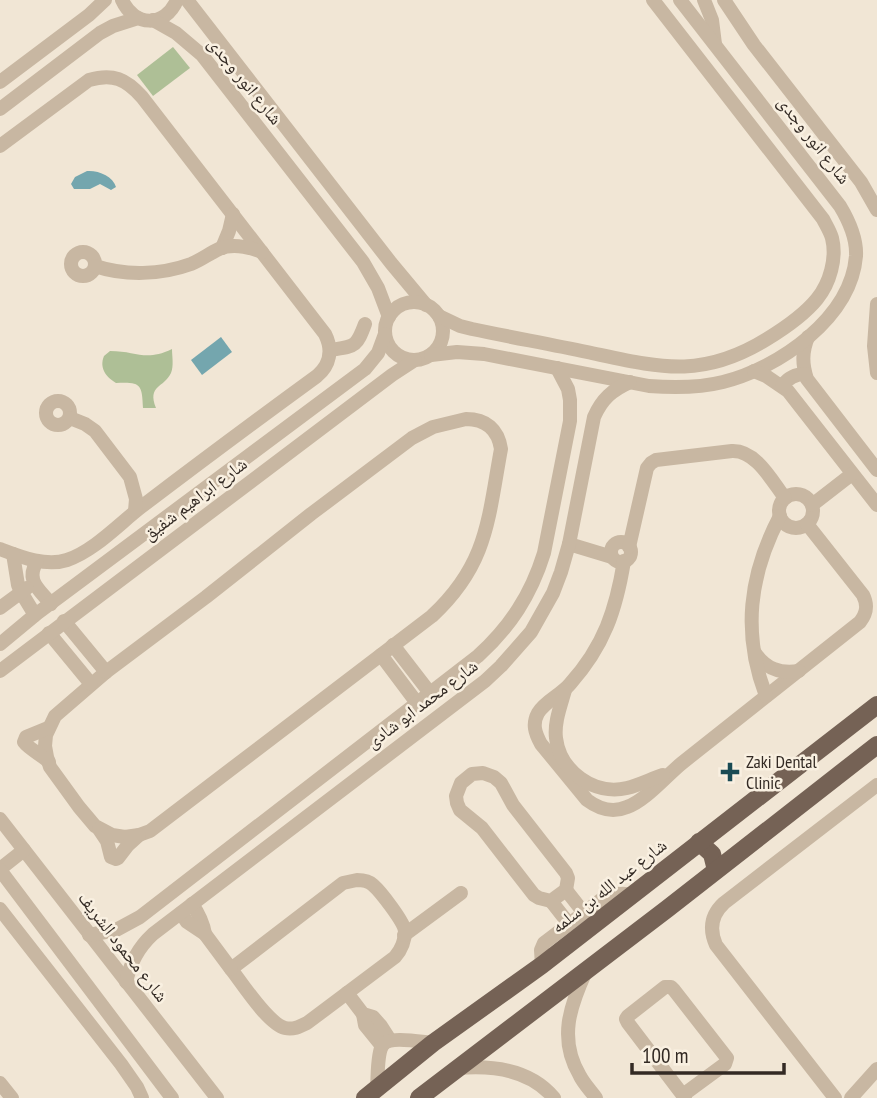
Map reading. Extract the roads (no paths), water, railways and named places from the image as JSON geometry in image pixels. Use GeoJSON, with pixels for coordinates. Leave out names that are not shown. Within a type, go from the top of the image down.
{"type":"FeatureCollection","features":[{"type":"Feature","properties":{"kind":"main road","name":"شارع عبد الله بن سلمه"},"geometry":{"type":"LineString","coordinates":[[371,1093],[433,1043],[542,965],[877,705]]}},
{"type":"Feature","properties":{"kind":"main road"},"geometry":{"type":"LineString","coordinates":[[419,1098],[877,745]]}},
{"type":"Feature","properties":{"kind":"main road"},"geometry":{"type":"LineString","coordinates":[[734,816],[742,832],[755,840]]}},
{"type":"Feature","properties":{"kind":"main road"},"geometry":{"type":"LineString","coordinates":[[699,842],[709,849],[715,859],[716,870]]}},
{"type":"Feature","properties":{"kind":"street"},"geometry":{"type":"LineString","coordinates":[[0,82],[105,0]]}},
{"type":"Feature","properties":{"kind":"street","name":"شارع انور وجدى"},"geometry":{"type":"LineString","coordinates":[[122,0],[126,8],[183,38],[202,55],[363,262],[378,288],[389,317]]}},
{"type":"Feature","properties":{"kind":"street"},"geometry":{"type":"LineString","coordinates":[[0,109],[93,37],[113,26],[167,15],[177,0]]}},
{"type":"Feature","properties":{"kind":"street","name":"شارع انور وجدى"},"geometry":{"type":"LineString","coordinates":[[187,0],[426,305]]}},
{"type":"Feature","properties":{"kind":"street"},"geometry":{"type":"LineString","coordinates":[[439,316],[443,333],[437,349],[431,355],[415,360],[406,359],[398,355],[387,342],[389,317],[394,310],[401,305],[418,303],[426,305],[449,322],[472,329],[651,365],[687,367],[705,365],[737,355],[778,332],[812,305],[821,294],[831,272],[834,253],[832,239],[823,219],[653,0]]}},
{"type":"Feature","properties":{"kind":"street","name":"شارع انور وجدى"},"geometry":{"type":"LineString","coordinates":[[431,355],[457,352],[484,354],[630,382],[687,388],[722,382],[754,371],[791,350],[837,308],[853,275],[856,254],[855,237],[849,221],[680,0]]}},
{"type":"Feature","properties":{"kind":"street"},"geometry":{"type":"LineString","coordinates":[[704,0],[712,20],[716,45]]}},
{"type":"Feature","properties":{"kind":"street"},"geometry":{"type":"LineString","coordinates":[[724,0],[754,45],[871,184],[877,210]]}},
{"type":"Feature","properties":{"kind":"street"},"geometry":{"type":"LineString","coordinates":[[0,146],[89,80],[99,77],[128,83],[142,97],[325,334],[330,350],[329,360],[322,372],[164,489],[87,550],[65,561],[53,563],[6,552]]}},
{"type":"Feature","properties":{"kind":"street"},"geometry":{"type":"LineString","coordinates":[[222,248],[233,214]]}},
{"type":"Feature","properties":{"kind":"street"},"geometry":{"type":"LineString","coordinates":[[95,266],[125,272],[154,272],[193,263],[222,248],[242,247],[262,252]]}},
{"type":"Feature","properties":{"kind":"street"},"geometry":{"type":"LineString","coordinates":[[831,272],[853,275]]}},
{"type":"Feature","properties":{"kind":"street"},"geometry":{"type":"LineString","coordinates":[[877,303],[874,346],[877,373]]}},
{"type":"Feature","properties":{"kind":"street"},"geometry":{"type":"LineString","coordinates":[[330,350],[354,345],[359,341],[365,324]]}},
{"type":"Feature","properties":{"kind":"street","name":"شارع ابراهيم شفيق"},"geometry":{"type":"LineString","coordinates":[[0,644],[365,369],[378,353],[386,334]]}},
{"type":"Feature","properties":{"kind":"street"},"geometry":{"type":"LineString","coordinates":[[808,337],[803,358],[805,374],[877,470]]}},
{"type":"Feature","properties":{"kind":"street","name":"شارع ابراهيم شفيق"},"geometry":{"type":"LineString","coordinates":[[0,671],[375,387],[415,360]]}},
{"type":"Feature","properties":{"kind":"street"},"geometry":{"type":"LineString","coordinates":[[687,367],[687,388]]}},
{"type":"Feature","properties":{"kind":"street","name":"شارع محمد ابو شادى"},"geometry":{"type":"LineString","coordinates":[[89,935],[103,934],[129,925],[430,693],[491,644],[514,617],[532,587],[544,554],[570,421],[568,389],[557,368]]}},
{"type":"Feature","properties":{"kind":"street"},"geometry":{"type":"LineString","coordinates":[[365,369],[372,374],[375,387]]}},
{"type":"Feature","properties":{"kind":"street"},"geometry":{"type":"LineString","coordinates":[[754,371],[782,386],[796,401],[877,505]]}},
{"type":"Feature","properties":{"kind":"street"},"geometry":{"type":"LineString","coordinates":[[782,386],[790,378],[805,374]]}},
{"type":"Feature","properties":{"kind":"street","name":"شارع محمد ابو شادى"},"geometry":{"type":"LineString","coordinates":[[126,982],[132,962],[143,944],[485,681],[531,632],[543,613],[561,572],[570,540],[592,425],[599,405],[618,387],[630,382]]}},
{"type":"Feature","properties":{"kind":"street"},"geometry":{"type":"LineString","coordinates":[[70,418],[94,431],[130,477],[136,499],[135,511]]}},
{"type":"Feature","properties":{"kind":"street"},"geometry":{"type":"LineString","coordinates":[[48,762],[45,746],[48,728],[55,716],[106,672],[412,438],[433,426],[466,419],[483,422],[496,433],[501,449],[485,535],[478,554],[459,587],[432,616],[150,831],[125,837],[99,829]]}},
{"type":"Feature","properties":{"kind":"street"},"geometry":{"type":"LineString","coordinates":[[570,421],[592,425]]}},
{"type":"Feature","properties":{"kind":"street"},"geometry":{"type":"LineString","coordinates":[[570,540],[616,555],[630,555],[629,547],[647,468],[656,460],[743,452],[755,460],[785,498]]}},
{"type":"Feature","properties":{"kind":"street"},"geometry":{"type":"LineString","coordinates":[[809,501],[850,470]]}},
{"type":"Feature","properties":{"kind":"street"},"geometry":{"type":"LineString","coordinates":[[130,477],[164,489]]}},
{"type":"Feature","properties":{"kind":"street"},"geometry":{"type":"LineString","coordinates":[[795,494],[809,501],[811,519],[807,524],[795,528],[783,522],[779,510],[785,498],[795,494]]}},
{"type":"Feature","properties":{"kind":"street"},"geometry":{"type":"LineString","coordinates":[[766,696],[757,667],[751,628],[755,582],[769,537],[780,516]]}},
{"type":"Feature","properties":{"kind":"street"},"geometry":{"type":"LineString","coordinates":[[616,555],[618,595],[602,637],[579,674],[565,690],[543,706],[535,725],[541,744],[587,800],[603,809],[622,809],[638,801],[670,772],[860,622],[867,609],[863,594],[807,524]]}},
{"type":"Feature","properties":{"kind":"street"},"geometry":{"type":"LineString","coordinates":[[6,552],[21,592],[36,615]]}},
{"type":"Feature","properties":{"kind":"street"},"geometry":{"type":"LineString","coordinates":[[37,561],[32,571],[34,584],[51,604]]}},
{"type":"Feature","properties":{"kind":"street"},"geometry":{"type":"LineString","coordinates":[[0,608],[34,584]]}},
{"type":"Feature","properties":{"kind":"street"},"geometry":{"type":"LineString","coordinates":[[77,584],[91,601]]}},
{"type":"Feature","properties":{"kind":"street"},"geometry":{"type":"LineString","coordinates":[[64,621],[106,672]]}},
{"type":"Feature","properties":{"kind":"street"},"geometry":{"type":"LineString","coordinates":[[49,633],[91,684]]}},
{"type":"Feature","properties":{"kind":"street"},"geometry":{"type":"LineString","coordinates":[[393,645],[430,693]]}},
{"type":"Feature","properties":{"kind":"street"},"geometry":{"type":"LineString","coordinates":[[754,652],[768,667],[778,671],[799,671]]}},
{"type":"Feature","properties":{"kind":"street"},"geometry":{"type":"LineString","coordinates":[[381,655],[417,703]]}},
{"type":"Feature","properties":{"kind":"street"},"geometry":{"type":"LineString","coordinates":[[565,690],[556,724],[558,748],[570,770],[580,778],[602,788],[614,789],[626,788],[670,772]]}},
{"type":"Feature","properties":{"kind":"street"},"geometry":{"type":"LineString","coordinates":[[48,728],[26,737],[24,741],[48,762],[71,798],[99,829],[107,841],[111,857],[118,859],[139,835]]}},
{"type":"Feature","properties":{"kind":"street"},"geometry":{"type":"LineString","coordinates":[[551,901],[566,890],[566,873],[513,805],[501,783],[494,776],[472,774],[459,785],[456,796],[460,810],[482,828],[534,895],[551,901],[569,925]]}},
{"type":"Feature","properties":{"kind":"street"},"geometry":{"type":"LineString","coordinates":[[835,1098],[716,945],[712,923],[716,912],[724,903],[877,785]]}},
{"type":"Feature","properties":{"kind":"street","name":"شارع محمود الشريف"},"geometry":{"type":"LineString","coordinates":[[0,819],[217,1098]]}},
{"type":"Feature","properties":{"kind":"street"},"geometry":{"type":"LineString","coordinates":[[24,850],[0,870],[172,1098]]}},
{"type":"Feature","properties":{"kind":"street"},"geometry":{"type":"LineString","coordinates":[[158,903],[181,913],[187,922],[205,934],[231,969],[269,1018],[277,1025],[287,1028],[298,1028],[307,1023],[395,957],[401,950],[404,935],[402,922],[372,883],[365,880],[350,881],[343,883],[231,969]]}},
{"type":"Feature","properties":{"kind":"street"},"geometry":{"type":"LineString","coordinates":[[566,890],[584,913]]}},
{"type":"Feature","properties":{"kind":"street"},"geometry":{"type":"LineString","coordinates":[[404,935],[461,893]]}},
{"type":"Feature","properties":{"kind":"street"},"geometry":{"type":"LineString","coordinates":[[542,965],[541,950],[544,943],[606,896],[623,893],[631,895]]}},
{"type":"Feature","properties":{"kind":"street"},"geometry":{"type":"LineString","coordinates":[[0,909],[121,1064],[142,1098]]}},
{"type":"Feature","properties":{"kind":"street"},"geometry":{"type":"LineString","coordinates":[[586,971],[570,1012],[568,1034],[571,1055],[579,1075],[596,1098]]}},
{"type":"Feature","properties":{"kind":"street"},"geometry":{"type":"LineString","coordinates":[[665,987],[674,990],[727,1060],[684,1097],[626,1019],[665,987]]}},
{"type":"Feature","properties":{"kind":"street"},"geometry":{"type":"LineString","coordinates":[[347,993],[363,1014],[365,1025],[386,1043],[433,1043]]}},
{"type":"Feature","properties":{"kind":"street"},"geometry":{"type":"LineString","coordinates":[[371,1093],[386,1043]]}},
{"type":"Feature","properties":{"kind":"street"},"geometry":{"type":"LineString","coordinates":[[458,1068],[478,1066],[516,1073],[534,1081],[554,1098]]}},
{"type":"Feature","properties":{"kind":"street"},"geometry":{"type":"LineString","coordinates":[[850,1098],[877,1069]]}},
{"type":"Feature","properties":{"kind":"street"},"geometry":{"type":"LineString","coordinates":[[0,1083],[12,1098]]}},
{"type":"Feature","properties":{"kind":"water"},"geometry":{"type":"Polygon","coordinates":[[[87,171],[104,174],[116,187],[111,190],[100,184],[90,189],[74,189],[71,184],[75,177],[87,171]]]}},
{"type":"Feature","properties":{"kind":"water"},"geometry":{"type":"Polygon","coordinates":[[[221,337],[232,352],[202,375],[191,360],[221,337]]]}},
{"type":"Feature","properties":{"kind":"place","name":"Zaki Dental Clinic"},"geometry":{"type":"Point","coordinates":[730,772]}}]}
